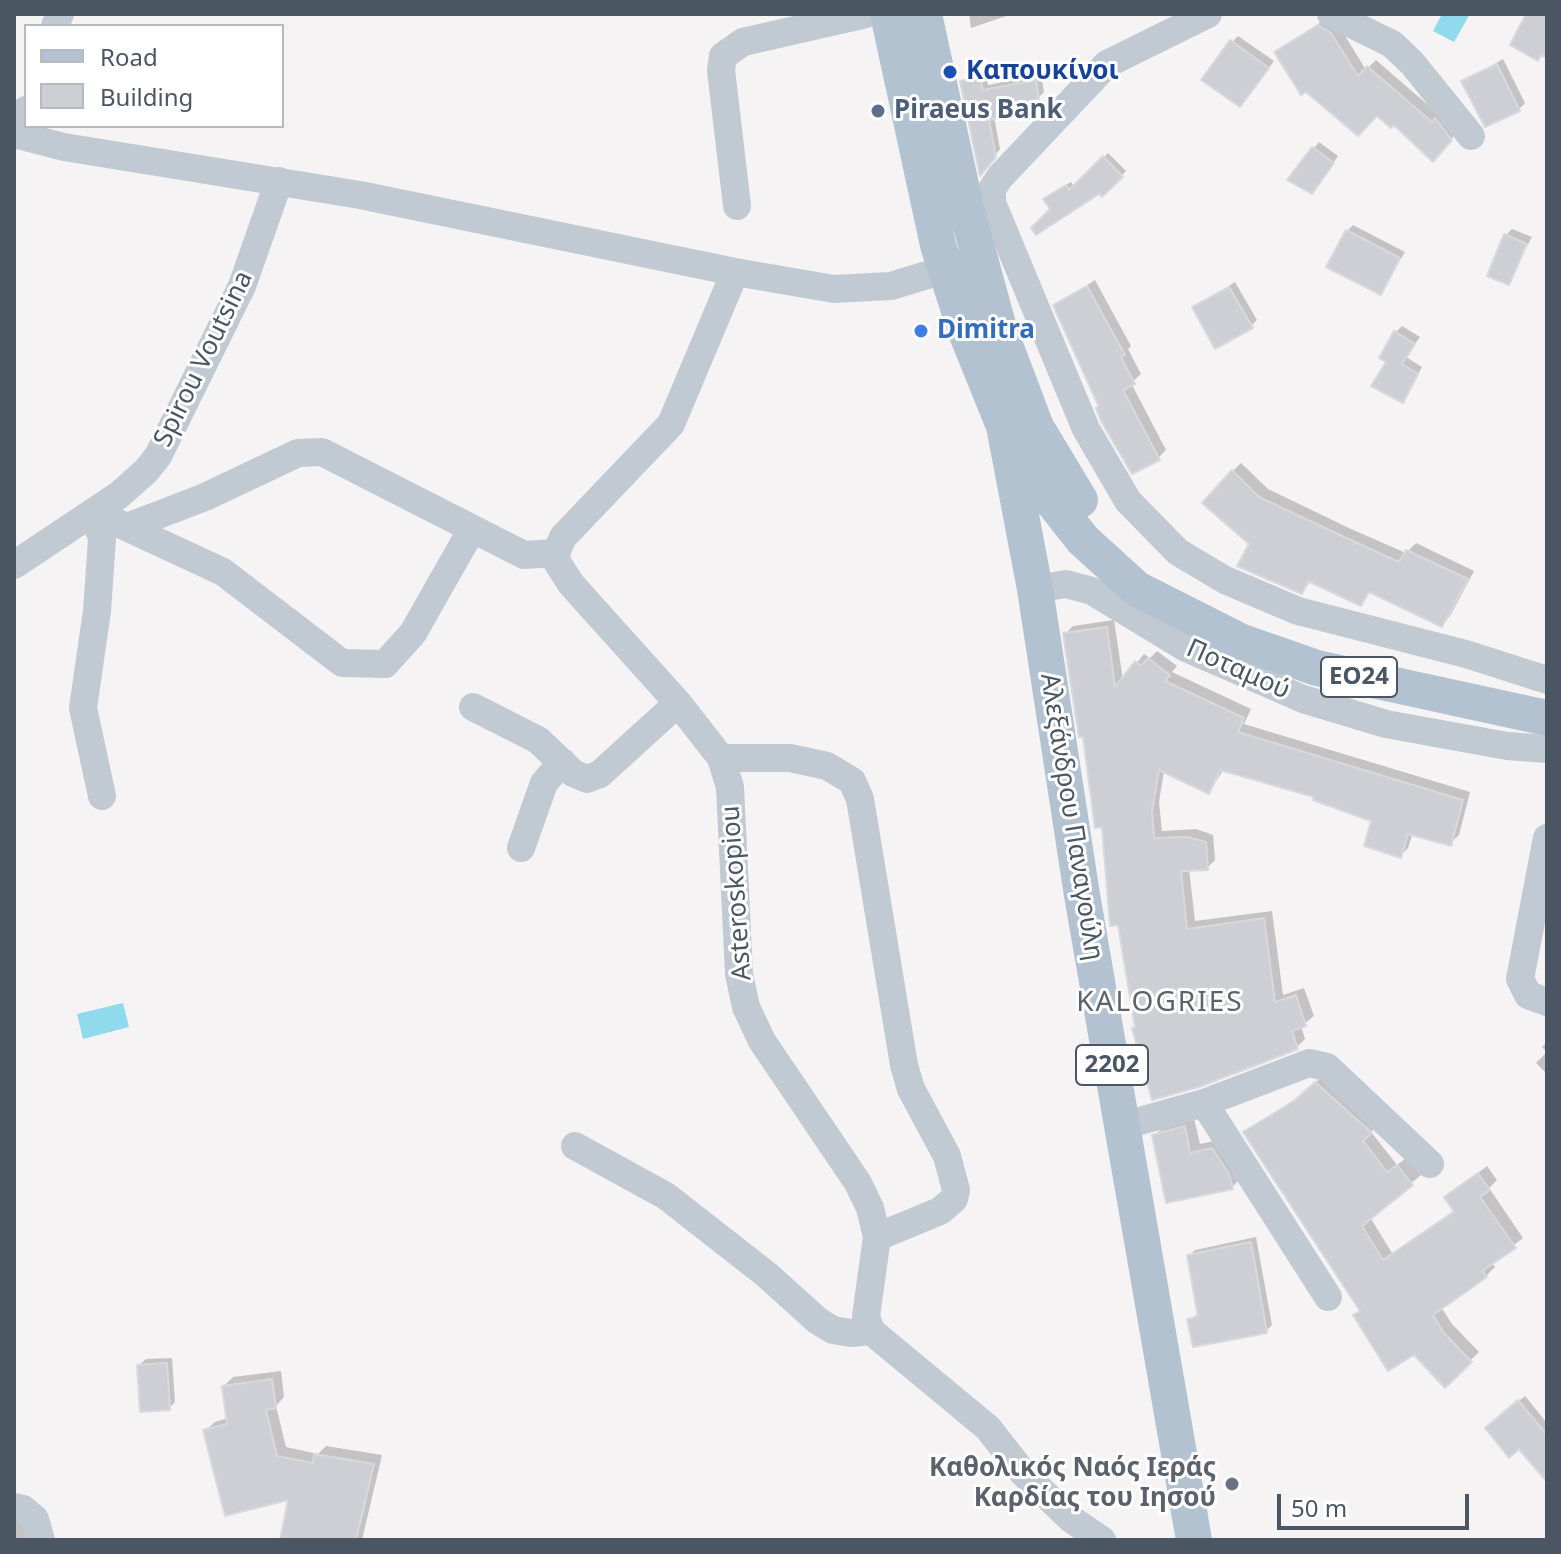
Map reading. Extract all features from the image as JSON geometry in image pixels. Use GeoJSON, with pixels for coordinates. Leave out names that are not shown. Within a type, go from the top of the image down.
{"type":"FeatureCollection","features":[{"type":"Feature","properties":{"kind":"main road","name":"ΕΟ24"},"geometry":{"type":"LineString","coordinates":[[888,14],[945,271],[973,353],[1004,426],[1046,493],[1106,564],[1153,598],[1181,608],[1242,642],[1317,668],[1547,718]]}},
{"type":"Feature","properties":{"kind":"main road","name":"ΕΟ24"},"geometry":{"type":"LineString","coordinates":[[924,14],[979,206],[979,257],[1021,391],[1057,466],[1098,523],[1154,576],[1181,608]]}},
{"type":"Feature","properties":{"kind":"main road","name":"Αλεξάνδρου Παναγούλη"},"geometry":{"type":"LineString","coordinates":[[1004,426],[1035,589],[1082,895],[1194,1540]]}},
{"type":"Feature","properties":{"kind":"street"},"geometry":{"type":"LineString","coordinates":[[737,206],[721,70],[723,56],[743,42],[866,14]]}},
{"type":"Feature","properties":{"kind":"street"},"geometry":{"type":"LineString","coordinates":[[1208,14],[1107,64],[1000,177],[979,206],[1099,454],[1128,501],[1178,552],[1225,580],[1298,611],[1466,654],[1547,680]]}},
{"type":"Feature","properties":{"kind":"street"},"geometry":{"type":"LineString","coordinates":[[1331,14],[1392,44],[1412,63],[1471,136]]}},
{"type":"Feature","properties":{"kind":"street"},"geometry":{"type":"LineString","coordinates":[[19,126],[64,147],[279,181],[735,272],[854,289],[891,286],[945,271],[979,257]]}},
{"type":"Feature","properties":{"kind":"street","name":"Spirou Voutsina"},"geometry":{"type":"LineString","coordinates":[[14,565],[94,512],[146,471],[168,439],[242,286],[279,181]]}},
{"type":"Feature","properties":{"kind":"street"},"geometry":{"type":"LineString","coordinates":[[127,527],[205,497],[298,453],[322,452],[524,555],[556,553],[571,527],[671,424],[735,272]]}},
{"type":"Feature","properties":{"kind":"street"},"geometry":{"type":"LineString","coordinates":[[94,512],[223,572],[342,663],[385,664],[413,633],[472,529]]}},
{"type":"Feature","properties":{"kind":"street"},"geometry":{"type":"LineString","coordinates":[[94,512],[102,539],[97,611],[83,708],[102,796]]}},
{"type":"Feature","properties":{"kind":"street","name":"Asteroskopiou"},"geometry":{"type":"LineString","coordinates":[[556,553],[571,584],[678,703],[721,758],[730,787],[739,974],[746,1007],[762,1041],[858,1183],[870,1208],[877,1237],[866,1316],[871,1331]]}},
{"type":"Feature","properties":{"kind":"street","name":"Ποταμού"},"geometry":{"type":"LineString","coordinates":[[1035,589],[1066,584],[1092,591],[1186,648],[1303,699],[1386,724],[1507,746],[1547,749]]}},
{"type":"Feature","properties":{"kind":"street"},"geometry":{"type":"LineString","coordinates":[[473,707],[538,740],[579,777],[594,777],[678,703]]}},
{"type":"Feature","properties":{"kind":"street"},"geometry":{"type":"LineString","coordinates":[[721,758],[779,757],[827,766],[852,781],[860,799],[904,1065],[911,1089],[947,1156],[956,1190],[954,1199],[940,1211],[877,1237]]}},
{"type":"Feature","properties":{"kind":"street"},"geometry":{"type":"LineString","coordinates":[[521,848],[544,783],[562,762]]}},
{"type":"Feature","properties":{"kind":"street"},"geometry":{"type":"LineString","coordinates":[[1547,838],[1520,979],[1528,995],[1547,1002]]}},
{"type":"Feature","properties":{"kind":"street"},"geometry":{"type":"LineString","coordinates":[[1122,1126],[1204,1103],[1309,1063],[1327,1067],[1430,1164]]}},
{"type":"Feature","properties":{"kind":"street"},"geometry":{"type":"LineString","coordinates":[[1204,1103],[1328,1297]]}},
{"type":"Feature","properties":{"kind":"street"},"geometry":{"type":"LineString","coordinates":[[575,1146],[666,1196],[767,1275],[818,1321],[842,1331],[871,1331],[988,1428],[1024,1474],[1071,1519],[1102,1540]]}},
{"type":"Feature","properties":{"kind":"street"},"geometry":{"type":"LineString","coordinates":[[14,1507],[23,1509],[35,1519],[41,1540]]}},
{"type":"Feature","properties":{"kind":"water"},"geometry":{"type":"Polygon","coordinates":[[[1442,14],[1470,14],[1454,42],[1433,31],[1442,14]]]}},
{"type":"Feature","properties":{"kind":"water"},"geometry":{"type":"Polygon","coordinates":[[[123,1003],[129,1027],[83,1039],[77,1014],[123,1003]]]}},
{"type":"Feature","properties":{"kind":"building"},"geometry":{"type":"Polygon","coordinates":[[[1526,14],[1547,14],[1547,58],[1541,55],[1538,61],[1510,45],[1526,14]]]}},
{"type":"Feature","properties":{"kind":"building"},"geometry":{"type":"Polygon","coordinates":[[[1318,25],[1331,33],[1358,76],[1367,66],[1432,122],[1435,118],[1452,140],[1433,162],[1394,125],[1391,128],[1377,116],[1358,136],[1306,92],[1301,95],[1274,52],[1318,25]]]}},
{"type":"Feature","properties":{"kind":"building"},"geometry":{"type":"Polygon","coordinates":[[[1230,40],[1269,68],[1240,107],[1201,80],[1230,40]]]}},
{"type":"Feature","properties":{"kind":"building"},"geometry":{"type":"Polygon","coordinates":[[[1497,64],[1520,111],[1485,127],[1461,81],[1497,64]]]}},
{"type":"Feature","properties":{"kind":"building"},"geometry":{"type":"Polygon","coordinates":[[[980,77],[983,90],[1036,80],[1039,99],[1018,104],[1021,115],[989,120],[996,157],[980,176],[960,81],[980,77]]]}},
{"type":"Feature","properties":{"kind":"building"},"geometry":{"type":"Polygon","coordinates":[[[1312,147],[1334,163],[1312,194],[1287,180],[1312,147]]]}},
{"type":"Feature","properties":{"kind":"building"},"geometry":{"type":"Polygon","coordinates":[[[1103,156],[1123,177],[1102,197],[1099,194],[1036,235],[1031,228],[1050,209],[1043,199],[1066,185],[1069,190],[1103,156]]]}},
{"type":"Feature","properties":{"kind":"building"},"geometry":{"type":"Polygon","coordinates":[[[1346,230],[1400,258],[1381,295],[1326,267],[1346,230]]]}},
{"type":"Feature","properties":{"kind":"building"},"geometry":{"type":"Polygon","coordinates":[[[1504,234],[1527,244],[1509,285],[1487,276],[1504,234]]]}},
{"type":"Feature","properties":{"kind":"building"},"geometry":{"type":"Polygon","coordinates":[[[1087,286],[1125,355],[1121,357],[1135,384],[1123,390],[1160,460],[1132,474],[1101,421],[1096,408],[1099,407],[1053,305],[1087,286]]]}},
{"type":"Feature","properties":{"kind":"building"},"geometry":{"type":"Polygon","coordinates":[[[1229,287],[1253,328],[1215,349],[1192,307],[1229,287]]]}},
{"type":"Feature","properties":{"kind":"building"},"geometry":{"type":"Polygon","coordinates":[[[1394,331],[1415,344],[1402,364],[1418,374],[1403,403],[1371,386],[1386,362],[1379,358],[1394,331]]]}},
{"type":"Feature","properties":{"kind":"building"},"geometry":{"type":"Polygon","coordinates":[[[1232,470],[1259,497],[1342,536],[1399,562],[1406,550],[1468,579],[1442,627],[1369,592],[1361,606],[1308,581],[1302,594],[1237,566],[1249,544],[1202,503],[1232,470]]]}},
{"type":"Feature","properties":{"kind":"building"},"geometry":{"type":"Polygon","coordinates":[[[1107,627],[1115,687],[1135,661],[1141,666],[1148,658],[1170,675],[1165,681],[1244,718],[1238,732],[1463,800],[1451,846],[1408,834],[1401,858],[1364,846],[1371,821],[1313,800],[1314,797],[1220,770],[1209,794],[1159,770],[1152,811],[1154,838],[1187,837],[1206,842],[1208,870],[1181,871],[1187,929],[1264,918],[1275,1002],[1296,995],[1306,1026],[1292,1031],[1298,1049],[1199,1087],[1152,1100],[1132,1028],[1135,1027],[1118,925],[1110,926],[1102,827],[1095,828],[1083,737],[1079,737],[1063,633],[1107,627]]]}},
{"type":"Feature","properties":{"kind":"building"},"geometry":{"type":"Polygon","coordinates":[[[1315,1082],[1372,1133],[1363,1141],[1387,1172],[1397,1165],[1413,1185],[1362,1226],[1383,1260],[1454,1212],[1444,1197],[1478,1173],[1490,1190],[1480,1197],[1516,1248],[1482,1271],[1487,1277],[1433,1315],[1444,1333],[1472,1362],[1445,1388],[1414,1355],[1388,1371],[1353,1315],[1360,1311],[1243,1132],[1294,1101],[1315,1082]]]}},
{"type":"Feature","properties":{"kind":"building"},"geometry":{"type":"Polygon","coordinates":[[[1185,1126],[1190,1153],[1212,1148],[1229,1174],[1233,1189],[1166,1203],[1152,1135],[1185,1126]]]}},
{"type":"Feature","properties":{"kind":"building"},"geometry":{"type":"Polygon","coordinates":[[[1251,1242],[1267,1333],[1193,1347],[1187,1319],[1198,1317],[1187,1255],[1251,1242]]]}},
{"type":"Feature","properties":{"kind":"building"},"geometry":{"type":"Polygon","coordinates":[[[167,1363],[170,1410],[140,1412],[137,1365],[167,1363]]]}},
{"type":"Feature","properties":{"kind":"building"},"geometry":{"type":"Polygon","coordinates":[[[272,1379],[276,1408],[266,1410],[277,1456],[313,1463],[314,1454],[374,1464],[356,1540],[280,1540],[288,1500],[225,1516],[203,1430],[227,1424],[222,1386],[272,1379]]]}},
{"type":"Feature","properties":{"kind":"building"},"geometry":{"type":"Polygon","coordinates":[[[1518,1400],[1547,1435],[1547,1482],[1519,1449],[1509,1458],[1485,1428],[1518,1400]]]}},
{"type":"Feature","properties":{"kind":"place","name":"Καπουκίνοι"},"geometry":{"type":"Point","coordinates":[950,72]}},
{"type":"Feature","properties":{"kind":"place","name":"Piraeus Bank"},"geometry":{"type":"Point","coordinates":[878,111]}},
{"type":"Feature","properties":{"kind":"place","name":"Dimitra"},"geometry":{"type":"Point","coordinates":[921,331]}},
{"type":"Feature","properties":{"kind":"place","name":"Καθολικός Ναός Ιεράς Καρδίας του Ιησού"},"geometry":{"type":"Point","coordinates":[1232,1484]}},
{"type":"Feature","properties":{"kind":"district","name":"KALOGRIES"},"geometry":{"type":"Point","coordinates":[1160,1003]}}]}
